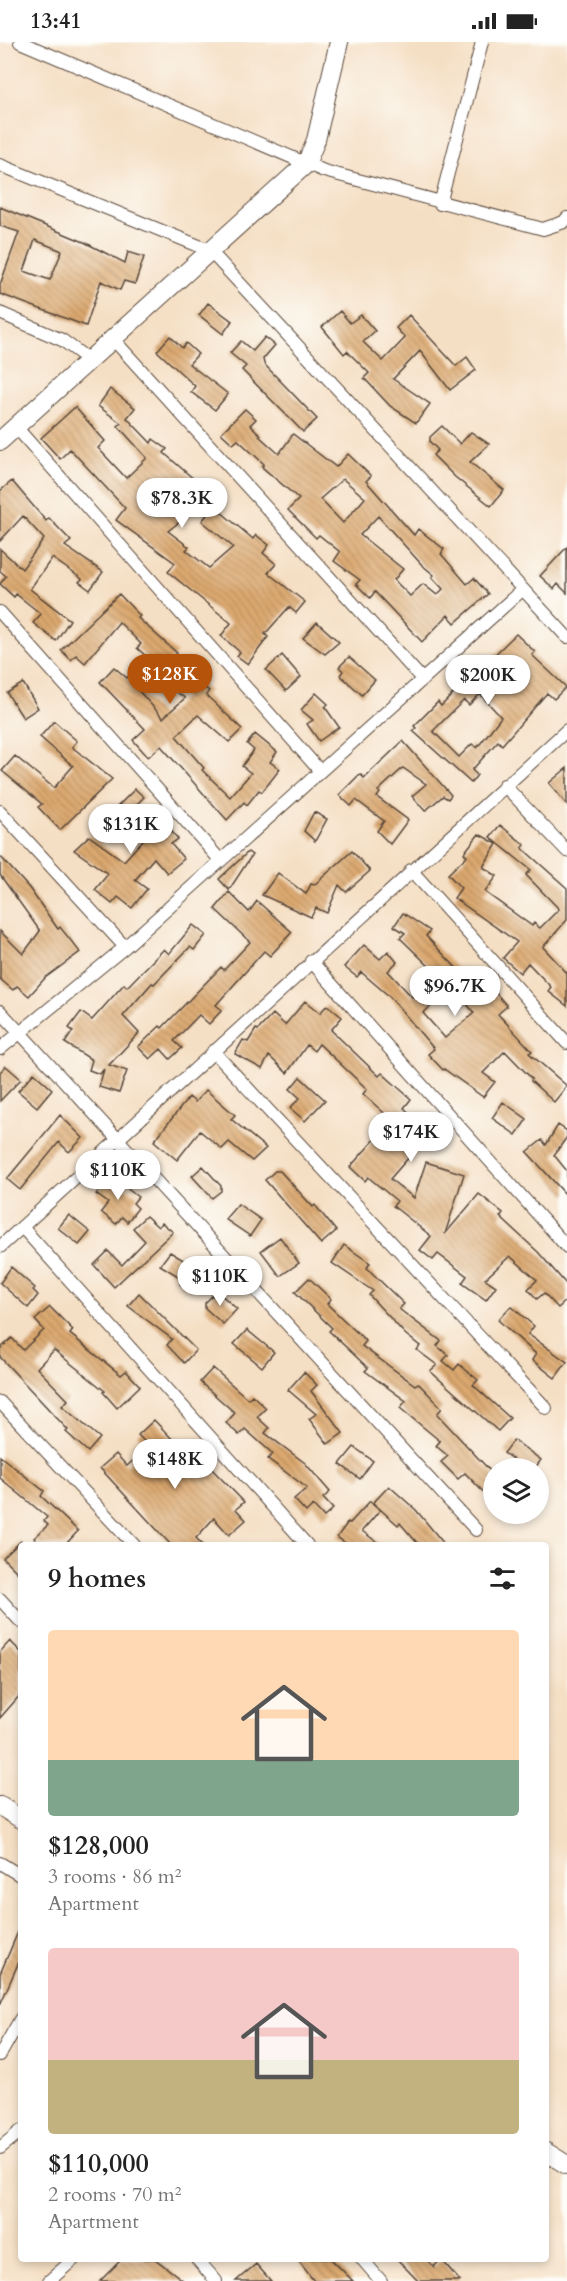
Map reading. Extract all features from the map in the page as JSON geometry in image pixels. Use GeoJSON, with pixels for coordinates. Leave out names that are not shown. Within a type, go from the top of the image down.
{"type":"FeatureCollection","features":[{"type":"Feature","properties":{"kind":"street"},"geometry":{"type":"LineString","coordinates":[[20,42],[306,164],[440,204],[543,229],[567,218]]}},
{"type":"Feature","properties":{"kind":"street"},"geometry":{"type":"LineString","coordinates":[[0,441],[306,164],[316,140],[339,42]]}},
{"type":"Feature","properties":{"kind":"street"},"geometry":{"type":"LineString","coordinates":[[440,204],[482,42]]}},
{"type":"Feature","properties":{"kind":"street"},"geometry":{"type":"LineString","coordinates":[[0,165],[209,250],[567,637]]}},
{"type":"Feature","properties":{"kind":"street"},"geometry":{"type":"LineString","coordinates":[[0,313],[62,340],[89,360]]}},
{"type":"Feature","properties":{"kind":"street"},"geometry":{"type":"LineString","coordinates":[[113,339],[422,679]]}},
{"type":"Feature","properties":{"kind":"street"},"geometry":{"type":"LineString","coordinates":[[15,426],[320,771]]}},
{"type":"Feature","properties":{"kind":"street"},"geometry":{"type":"LineString","coordinates":[[0,1049],[125,946],[522,590]]}},
{"type":"Feature","properties":{"kind":"street"},"geometry":{"type":"LineString","coordinates":[[0,612],[221,861]]}},
{"type":"Feature","properties":{"kind":"street"},"geometry":{"type":"LineString","coordinates":[[0,1247],[504,785],[567,730]]}},
{"type":"Feature","properties":{"kind":"street"},"geometry":{"type":"LineString","coordinates":[[504,785],[567,850]]}},
{"type":"Feature","properties":{"kind":"street"},"geometry":{"type":"LineString","coordinates":[[0,811],[125,946]]}},
{"type":"Feature","properties":{"kind":"street"},"geometry":{"type":"LineString","coordinates":[[411,870],[567,1043]]}},
{"type":"Feature","properties":{"kind":"street"},"geometry":{"type":"LineString","coordinates":[[311,961],[567,1247]]}},
{"type":"Feature","properties":{"kind":"street"},"geometry":{"type":"LineString","coordinates":[[0,1011],[476,1530]]}},
{"type":"Feature","properties":{"kind":"street"},"geometry":{"type":"LineString","coordinates":[[213,1051],[546,1408]]}},
{"type":"Feature","properties":{"kind":"street"},"geometry":{"type":"LineString","coordinates":[[22,1227],[304,1542]]}},
{"type":"Feature","properties":{"kind":"street"},"geometry":{"type":"LineString","coordinates":[[0,1402],[131,1542]]}},
{"type":"Feature","properties":{"kind":"street"},"geometry":{"type":"LineString","coordinates":[[0,1599],[18,1619]]}},
{"type":"Feature","properties":{"kind":"street"},"geometry":{"type":"LineString","coordinates":[[0,1806],[18,1817]]}},
{"type":"Feature","properties":{"kind":"street"},"geometry":{"type":"LineString","coordinates":[[0,1863],[18,1874]]}},
{"type":"Feature","properties":{"kind":"street"},"geometry":{"type":"LineString","coordinates":[[0,2055],[18,2023]]}},
{"type":"Feature","properties":{"kind":"street"},"geometry":{"type":"LineString","coordinates":[[0,2148],[18,2133]]}},
{"type":"Feature","properties":{"kind":"street"},"geometry":{"type":"LineString","coordinates":[[549,2154],[567,2165]]}},
{"type":"Feature","properties":{"kind":"street"},"geometry":{"type":"LineString","coordinates":[[49,2281],[71,2262]]}},
{"type":"Feature","properties":{"kind":"street"},"geometry":{"type":"LineString","coordinates":[[200,2262],[216,2281]]}},
{"type":"Feature","properties":{"kind":"street"},"geometry":{"type":"LineString","coordinates":[[365,2262],[381,2281]]}},
{"type":"Feature","properties":{"kind":"building"},"geometry":{"type":"Polygon","coordinates":[[[0,207],[84,242],[125,263],[128,252],[144,257],[135,284],[124,281],[120,290],[101,281],[86,326],[0,294],[0,285],[19,232],[0,226],[0,207]],[[35,240],[24,271],[50,280],[62,251],[35,240]]]}},
{"type":"Feature","properties":{"kind":"building"},"geometry":{"type":"Polygon","coordinates":[[[208,303],[232,321],[223,334],[199,315],[208,303]]]}},
{"type":"Feature","properties":{"kind":"building"},"geometry":{"type":"Polygon","coordinates":[[[340,311],[350,323],[361,315],[375,331],[363,342],[383,361],[405,338],[396,328],[409,315],[456,366],[467,357],[476,370],[450,390],[420,351],[393,379],[430,404],[416,423],[390,406],[364,378],[369,373],[347,351],[344,354],[322,327],[340,311]]]}},
{"type":"Feature","properties":{"kind":"building"},"geometry":{"type":"Polygon","coordinates":[[[170,336],[182,348],[186,343],[198,354],[189,364],[228,394],[215,410],[191,392],[195,386],[157,351],[170,336]]]}},
{"type":"Feature","properties":{"kind":"building"},"geometry":{"type":"Polygon","coordinates":[[[265,337],[275,345],[263,359],[264,364],[317,419],[303,432],[242,370],[246,366],[230,353],[241,341],[253,351],[265,337]]]}},
{"type":"Feature","properties":{"kind":"building"},"geometry":{"type":"Polygon","coordinates":[[[110,389],[135,408],[127,418],[151,443],[153,439],[167,449],[164,453],[196,481],[172,509],[182,520],[168,531],[189,547],[186,550],[209,568],[233,547],[202,521],[214,506],[253,539],[256,535],[269,545],[263,553],[276,564],[268,573],[305,602],[296,613],[289,607],[265,634],[268,637],[248,664],[237,656],[240,652],[221,636],[231,623],[168,572],[175,563],[116,520],[125,508],[70,449],[60,459],[41,438],[75,407],[105,441],[98,448],[126,478],[147,458],[118,426],[121,423],[98,406],[110,389]]]}},
{"type":"Feature","properties":{"kind":"building"},"geometry":{"type":"Polygon","coordinates":[[[245,409],[256,419],[250,425],[279,454],[293,434],[336,467],[348,454],[371,476],[366,481],[414,535],[418,529],[444,549],[441,554],[467,584],[474,578],[488,594],[455,623],[448,615],[422,642],[375,592],[370,598],[356,584],[360,580],[334,561],[340,552],[319,535],[316,538],[288,510],[299,499],[262,467],[264,464],[238,440],[233,444],[221,433],[245,409]],[[343,479],[320,499],[343,523],[365,498],[343,479]],[[378,516],[360,535],[403,569],[394,580],[410,596],[423,584],[437,595],[443,589],[432,577],[434,575],[422,565],[378,516]]]}},
{"type":"Feature","properties":{"kind":"building"},"geometry":{"type":"Polygon","coordinates":[[[442,426],[460,444],[471,432],[489,444],[470,462],[504,490],[491,506],[455,477],[433,455],[438,450],[430,442],[430,437],[442,426]]]}},
{"type":"Feature","properties":{"kind":"building"},"geometry":{"type":"Polygon","coordinates":[[[12,481],[46,521],[49,518],[71,541],[65,546],[103,572],[90,590],[79,582],[82,579],[52,558],[30,589],[70,620],[56,641],[33,623],[41,614],[16,594],[14,597],[0,584],[6,576],[0,571],[0,549],[22,569],[44,539],[23,516],[0,541],[0,491],[12,481]]]}},
{"type":"Feature","properties":{"kind":"building"},"geometry":{"type":"Polygon","coordinates":[[[567,547],[567,593],[558,584],[554,589],[540,576],[567,547]]]}},
{"type":"Feature","properties":{"kind":"building"},"geometry":{"type":"Polygon","coordinates":[[[119,594],[140,616],[138,618],[177,653],[169,661],[209,691],[206,695],[242,729],[229,742],[198,715],[176,736],[204,768],[202,770],[230,797],[251,773],[242,766],[254,750],[247,744],[255,734],[277,752],[270,762],[280,769],[262,792],[259,790],[247,805],[244,802],[227,820],[161,746],[148,757],[133,740],[145,729],[100,682],[114,667],[127,678],[147,657],[137,648],[141,644],[119,622],[85,663],[76,655],[71,660],[61,650],[119,594]],[[158,667],[137,689],[163,718],[185,698],[172,689],[176,684],[158,667]]]}},
{"type":"Feature","properties":{"kind":"building"},"geometry":{"type":"Polygon","coordinates":[[[317,622],[339,642],[325,654],[303,638],[317,622]]]}},
{"type":"Feature","properties":{"kind":"building"},"geometry":{"type":"Polygon","coordinates":[[[516,634],[535,652],[532,655],[566,687],[554,699],[547,693],[502,745],[498,741],[472,770],[477,775],[471,783],[413,731],[416,728],[414,726],[438,702],[441,706],[467,680],[460,673],[474,660],[481,668],[516,634]],[[480,694],[469,705],[464,700],[433,731],[459,757],[472,744],[477,748],[501,717],[480,694]]]}},
{"type":"Feature","properties":{"kind":"building"},"geometry":{"type":"Polygon","coordinates":[[[282,655],[301,677],[286,691],[266,670],[282,655]]]}},
{"type":"Feature","properties":{"kind":"building"},"geometry":{"type":"Polygon","coordinates":[[[349,657],[375,680],[362,695],[340,675],[343,671],[339,667],[349,657]]]}},
{"type":"Feature","properties":{"kind":"building"},"geometry":{"type":"Polygon","coordinates":[[[23,683],[38,708],[23,718],[7,693],[23,683]]]}},
{"type":"Feature","properties":{"kind":"building"},"geometry":{"type":"Polygon","coordinates":[[[316,693],[328,704],[325,707],[339,727],[319,741],[307,724],[313,720],[301,710],[316,693]]]}},
{"type":"Feature","properties":{"kind":"building"},"geometry":{"type":"Polygon","coordinates":[[[54,721],[77,741],[72,747],[112,779],[60,830],[38,807],[42,804],[2,771],[15,756],[54,788],[73,766],[40,737],[54,721]]]}},
{"type":"Feature","properties":{"kind":"building"},"geometry":{"type":"Polygon","coordinates":[[[403,741],[451,795],[448,799],[443,796],[425,811],[412,796],[426,784],[403,768],[378,791],[380,793],[377,797],[408,820],[390,844],[377,831],[384,821],[356,800],[351,806],[339,795],[360,774],[364,778],[403,741]]]}},
{"type":"Feature","properties":{"kind":"building"},"geometry":{"type":"Polygon","coordinates":[[[567,768],[567,805],[549,783],[567,768]]]}},
{"type":"Feature","properties":{"kind":"building"},"geometry":{"type":"Polygon","coordinates":[[[135,789],[144,797],[135,806],[161,833],[168,827],[178,839],[171,844],[184,859],[167,873],[154,858],[135,880],[147,889],[132,908],[118,897],[112,904],[95,890],[108,874],[74,850],[89,836],[124,861],[143,840],[114,810],[135,789]]]}},
{"type":"Feature","properties":{"kind":"building"},"geometry":{"type":"Polygon","coordinates":[[[314,812],[327,819],[315,841],[304,831],[314,812]]]}},
{"type":"Feature","properties":{"kind":"building"},"geometry":{"type":"Polygon","coordinates":[[[500,825],[525,845],[522,848],[567,888],[567,920],[543,947],[567,973],[567,1006],[548,991],[551,987],[528,963],[520,973],[503,958],[517,942],[454,898],[461,888],[448,874],[467,856],[464,853],[479,834],[497,844],[483,867],[497,876],[485,892],[532,926],[534,923],[540,928],[559,909],[526,875],[531,870],[490,837],[500,825]]]}},
{"type":"Feature","properties":{"kind":"building"},"geometry":{"type":"Polygon","coordinates":[[[352,851],[370,871],[346,892],[339,885],[327,913],[316,908],[311,917],[262,895],[278,873],[306,894],[311,884],[314,885],[352,851]]]}},
{"type":"Feature","properties":{"kind":"building"},"geometry":{"type":"Polygon","coordinates":[[[248,852],[252,855],[229,890],[219,879],[248,852]]]}},
{"type":"Feature","properties":{"kind":"building"},"geometry":{"type":"Polygon","coordinates":[[[0,856],[29,888],[58,929],[60,927],[80,952],[45,978],[29,996],[17,986],[13,990],[0,979],[0,931],[23,954],[40,931],[0,875],[0,856]]]}},
{"type":"Feature","properties":{"kind":"building"},"geometry":{"type":"Polygon","coordinates":[[[229,892],[249,912],[257,901],[292,932],[270,956],[264,951],[216,1005],[222,1010],[209,1024],[199,1015],[174,1041],[182,1048],[170,1059],[161,1049],[150,1059],[138,1047],[160,1026],[162,1028],[221,967],[224,970],[250,942],[215,909],[229,892]]]}},
{"type":"Feature","properties":{"kind":"building"},"geometry":{"type":"Polygon","coordinates":[[[403,913],[430,931],[426,936],[486,999],[495,992],[507,1006],[498,1014],[532,1051],[529,1053],[567,1086],[554,1102],[531,1081],[532,1079],[505,1051],[483,1073],[495,1082],[483,1097],[443,1070],[428,1054],[434,1049],[390,997],[361,972],[357,977],[344,967],[364,945],[380,959],[388,951],[397,962],[388,971],[412,997],[421,990],[434,1004],[423,1013],[445,1038],[474,1013],[464,1000],[400,938],[405,933],[394,926],[403,913]]]}},
{"type":"Feature","properties":{"kind":"building"},"geometry":{"type":"Polygon","coordinates":[[[193,925],[206,935],[194,950],[190,947],[154,984],[152,983],[123,1016],[139,1033],[109,1065],[127,1071],[119,1093],[99,1087],[104,1069],[100,1074],[89,1070],[92,1060],[65,1043],[73,1031],[69,1028],[81,1012],[92,1020],[124,984],[127,987],[164,949],[169,954],[193,925]]]}},
{"type":"Feature","properties":{"kind":"building"},"geometry":{"type":"Polygon","coordinates":[[[305,1001],[320,1013],[327,1005],[342,1017],[331,1030],[379,1076],[382,1073],[411,1099],[404,1108],[430,1133],[390,1179],[414,1198],[426,1162],[464,1174],[445,1234],[479,1194],[503,1213],[500,1217],[538,1252],[567,1285],[567,1300],[558,1308],[544,1293],[537,1299],[528,1289],[537,1280],[510,1256],[485,1279],[496,1286],[486,1300],[462,1283],[467,1276],[438,1254],[433,1260],[420,1250],[431,1236],[393,1206],[397,1201],[368,1177],[365,1181],[350,1167],[376,1138],[384,1145],[401,1128],[363,1094],[367,1089],[319,1044],[314,1051],[307,1045],[287,1073],[269,1056],[262,1069],[235,1054],[243,1040],[248,1042],[256,1029],[258,1030],[273,1014],[285,1025],[305,1001]]]}},
{"type":"Feature","properties":{"kind":"building"},"geometry":{"type":"Polygon","coordinates":[[[6,1066],[21,1079],[0,1101],[0,1072],[6,1066]]]}},
{"type":"Feature","properties":{"kind":"building"},"geometry":{"type":"Polygon","coordinates":[[[34,1073],[52,1089],[37,1107],[18,1091],[34,1073]]]}},
{"type":"Feature","properties":{"kind":"building"},"geometry":{"type":"Polygon","coordinates":[[[300,1077],[325,1100],[305,1121],[290,1108],[300,1098],[290,1089],[300,1077]]]}},
{"type":"Feature","properties":{"kind":"building"},"geometry":{"type":"Polygon","coordinates":[[[206,1090],[235,1115],[231,1119],[266,1148],[252,1161],[229,1142],[222,1149],[200,1131],[177,1160],[154,1141],[189,1097],[195,1102],[206,1090]]]}},
{"type":"Feature","properties":{"kind":"building"},"geometry":{"type":"Polygon","coordinates":[[[503,1102],[527,1119],[516,1135],[492,1118],[503,1102]]]}},
{"type":"Feature","properties":{"kind":"building"},"geometry":{"type":"Polygon","coordinates":[[[60,1115],[83,1138],[69,1152],[59,1142],[20,1190],[7,1179],[60,1115]]]}},
{"type":"Feature","properties":{"kind":"building"},"geometry":{"type":"Polygon","coordinates":[[[558,1125],[567,1131],[567,1137],[554,1155],[567,1171],[567,1196],[527,1152],[542,1140],[546,1145],[558,1125]]]}},
{"type":"Feature","properties":{"kind":"building"},"geometry":{"type":"Polygon","coordinates":[[[203,1166],[221,1186],[221,1191],[212,1198],[192,1176],[203,1166]]]}},
{"type":"Feature","properties":{"kind":"building"},"geometry":{"type":"Polygon","coordinates":[[[275,1171],[280,1171],[313,1207],[315,1205],[336,1231],[321,1244],[265,1180],[275,1171]]]}},
{"type":"Feature","properties":{"kind":"building"},"geometry":{"type":"Polygon","coordinates":[[[111,1176],[138,1197],[133,1203],[138,1208],[127,1222],[122,1217],[116,1224],[101,1212],[108,1203],[96,1194],[111,1176]]]}},
{"type":"Feature","properties":{"kind":"building"},"geometry":{"type":"Polygon","coordinates":[[[238,1204],[261,1220],[250,1236],[225,1219],[238,1204]]]}},
{"type":"Feature","properties":{"kind":"building"},"geometry":{"type":"Polygon","coordinates":[[[69,1215],[90,1232],[79,1245],[58,1228],[69,1215]]]}},
{"type":"Feature","properties":{"kind":"building"},"geometry":{"type":"Polygon","coordinates":[[[146,1216],[158,1227],[162,1223],[173,1232],[114,1287],[94,1265],[108,1251],[122,1265],[145,1241],[133,1228],[146,1216]]]}},
{"type":"Feature","properties":{"kind":"building"},"geometry":{"type":"Polygon","coordinates":[[[280,1237],[299,1263],[280,1276],[261,1251],[280,1237]]]}},
{"type":"Feature","properties":{"kind":"building"},"geometry":{"type":"Polygon","coordinates":[[[344,1245],[370,1263],[367,1268],[404,1304],[399,1309],[441,1341],[437,1346],[448,1355],[443,1361],[454,1370],[459,1364],[478,1380],[473,1385],[510,1418],[498,1431],[430,1371],[437,1365],[417,1350],[420,1346],[405,1334],[369,1295],[373,1291],[332,1263],[344,1245]]]}},
{"type":"Feature","properties":{"kind":"building"},"geometry":{"type":"Polygon","coordinates":[[[170,1252],[203,1272],[191,1291],[180,1284],[183,1279],[160,1265],[170,1252]]]}},
{"type":"Feature","properties":{"kind":"building"},"geometry":{"type":"Polygon","coordinates":[[[11,1267],[35,1288],[33,1290],[38,1295],[28,1308],[0,1283],[11,1267]]]}},
{"type":"Feature","properties":{"kind":"building"},"geometry":{"type":"Polygon","coordinates":[[[309,1278],[331,1299],[327,1304],[366,1341],[362,1346],[415,1385],[418,1383],[442,1408],[437,1414],[483,1463],[483,1492],[465,1473],[458,1479],[441,1462],[448,1456],[436,1446],[440,1441],[400,1408],[406,1401],[365,1371],[368,1368],[329,1331],[332,1328],[295,1292],[309,1278]]]}},
{"type":"Feature","properties":{"kind":"building"},"geometry":{"type":"Polygon","coordinates":[[[217,1291],[237,1309],[223,1324],[205,1308],[205,1303],[217,1291]]]}},
{"type":"Feature","properties":{"kind":"building"},"geometry":{"type":"Polygon","coordinates":[[[139,1293],[196,1350],[184,1363],[167,1345],[172,1339],[128,1306],[139,1293]]]}},
{"type":"Feature","properties":{"kind":"building"},"geometry":{"type":"Polygon","coordinates":[[[511,1306],[534,1326],[528,1334],[567,1362],[555,1378],[532,1360],[536,1354],[498,1320],[511,1306]]]}},
{"type":"Feature","properties":{"kind":"building"},"geometry":{"type":"Polygon","coordinates":[[[50,1307],[73,1330],[70,1334],[121,1375],[126,1371],[140,1386],[117,1408],[103,1392],[105,1391],[54,1350],[37,1368],[68,1400],[62,1406],[100,1438],[88,1452],[66,1432],[68,1430],[0,1357],[0,1349],[12,1338],[23,1350],[44,1330],[35,1320],[50,1307]]]}},
{"type":"Feature","properties":{"kind":"building"},"geometry":{"type":"Polygon","coordinates":[[[247,1330],[274,1352],[262,1367],[234,1344],[247,1330]]]}},
{"type":"Feature","properties":{"kind":"building"},"geometry":{"type":"Polygon","coordinates":[[[213,1368],[248,1399],[252,1395],[266,1408],[257,1417],[269,1428],[265,1433],[305,1463],[330,1492],[323,1498],[333,1509],[324,1517],[313,1505],[306,1512],[294,1499],[307,1488],[268,1459],[273,1454],[245,1429],[239,1435],[226,1423],[235,1413],[200,1382],[213,1368]]]}},
{"type":"Feature","properties":{"kind":"building"},"geometry":{"type":"Polygon","coordinates":[[[304,1372],[317,1385],[311,1391],[343,1433],[328,1444],[309,1419],[316,1414],[288,1390],[304,1372]]]}},
{"type":"Feature","properties":{"kind":"building"},"geometry":{"type":"Polygon","coordinates":[[[154,1420],[176,1443],[174,1446],[202,1472],[208,1465],[244,1502],[236,1509],[246,1520],[229,1535],[214,1518],[196,1538],[200,1542],[168,1542],[100,1468],[116,1454],[127,1466],[149,1446],[138,1435],[154,1420]]]}},
{"type":"Feature","properties":{"kind":"building"},"geometry":{"type":"Polygon","coordinates":[[[514,1440],[538,1458],[511,1458],[504,1453],[514,1440]]]}},
{"type":"Feature","properties":{"kind":"building"},"geometry":{"type":"Polygon","coordinates":[[[354,1447],[373,1461],[360,1479],[340,1464],[354,1447]]]}},
{"type":"Feature","properties":{"kind":"building"},"geometry":{"type":"Polygon","coordinates":[[[0,1456],[44,1491],[41,1496],[78,1531],[68,1542],[37,1542],[34,1538],[48,1525],[44,1521],[47,1517],[0,1478],[0,1456]]]}},
{"type":"Feature","properties":{"kind":"building"},"geometry":{"type":"Polygon","coordinates":[[[389,1486],[416,1510],[443,1542],[416,1542],[400,1523],[398,1525],[373,1503],[389,1486]]]}},
{"type":"Feature","properties":{"kind":"building"},"geometry":{"type":"Polygon","coordinates":[[[370,1501],[380,1510],[362,1531],[377,1542],[344,1542],[337,1537],[348,1522],[350,1523],[370,1501]]]}},
{"type":"Feature","properties":{"kind":"building"},"geometry":{"type":"Polygon","coordinates":[[[18,1544],[18,1573],[3,1558],[18,1544]]]}},
{"type":"Feature","properties":{"kind":"building"},"geometry":{"type":"Polygon","coordinates":[[[10,1641],[18,1649],[18,1697],[0,1718],[0,1652],[10,1641]]]}},
{"type":"Feature","properties":{"kind":"building"},"geometry":{"type":"Polygon","coordinates":[[[18,1932],[18,1964],[0,2005],[0,1974],[18,1932]]]}},
{"type":"Feature","properties":{"kind":"building"},"geometry":{"type":"Polygon","coordinates":[[[119,2262],[159,2262],[184,2281],[100,2281],[119,2262]]]}},
{"type":"Feature","properties":{"kind":"building"},"geometry":{"type":"Polygon","coordinates":[[[299,2262],[334,2262],[353,2281],[314,2281],[299,2262]]]}},
{"type":"Feature","properties":{"kind":"building"},"geometry":{"type":"Polygon","coordinates":[[[400,2262],[429,2262],[434,2267],[438,2262],[444,2262],[460,2281],[418,2281],[400,2262]]]}},
{"type":"Feature","properties":{"kind":"building"},"geometry":{"type":"Polygon","coordinates":[[[256,2264],[271,2281],[236,2281],[249,2270],[256,2264]]]}}]}
